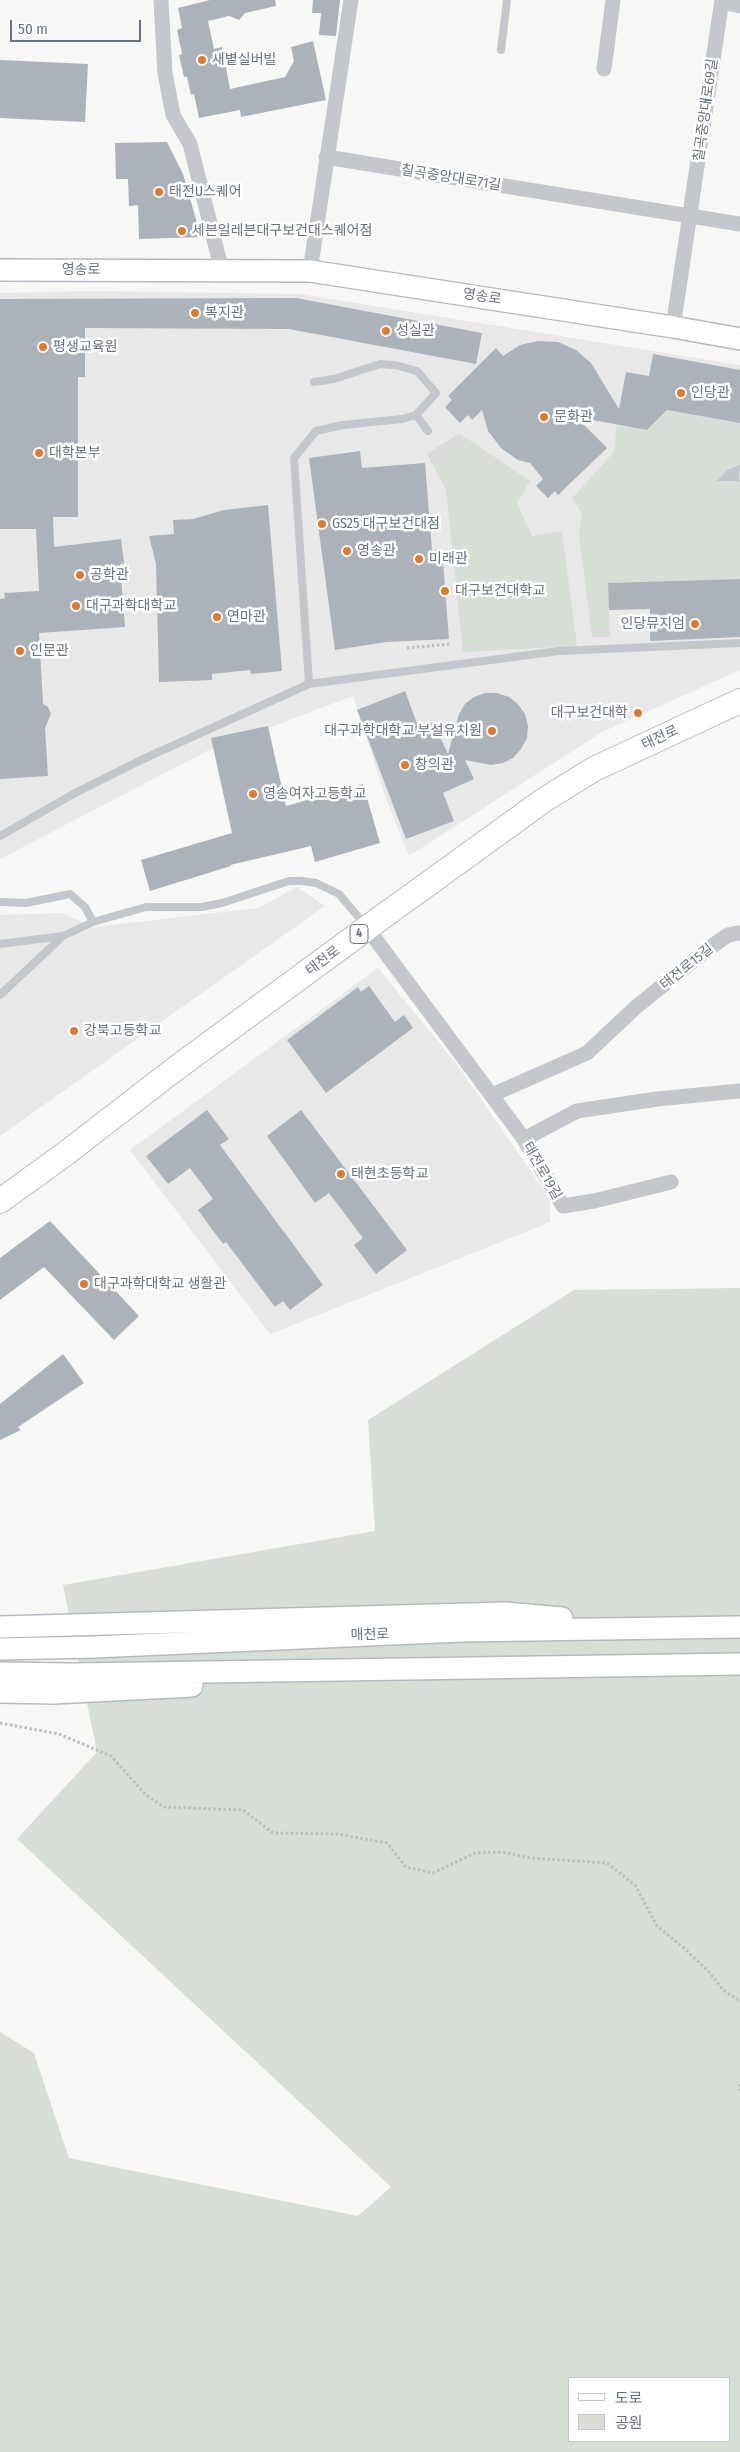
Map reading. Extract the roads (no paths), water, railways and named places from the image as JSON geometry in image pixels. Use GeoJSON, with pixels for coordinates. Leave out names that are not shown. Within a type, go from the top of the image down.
{"type":"FeatureCollection","features":[{"type":"Feature","properties":{"kind":"main road","name":"영송로"},"geometry":{"type":"LineString","coordinates":[[0,270],[310,271],[740,339]]}},
{"type":"Feature","properties":{"kind":"main road","name":"태전로"},"geometry":{"type":"LineString","coordinates":[[0,1201],[65,1154],[175,1069],[544,800],[594,769],[740,701]]}},
{"type":"Feature","properties":{"kind":"main road"},"geometry":{"type":"LineString","coordinates":[[0,1627],[505,1613],[672,1628]]}},
{"type":"Feature","properties":{"kind":"main road","name":"매천로"},"geometry":{"type":"LineString","coordinates":[[0,1649],[94,1647],[461,1631],[740,1627]]}},
{"type":"Feature","properties":{"kind":"main road"},"geometry":{"type":"LineString","coordinates":[[0,1673],[73,1674],[740,1664]]}},
{"type":"Feature","properties":{"kind":"main road"},"geometry":{"type":"LineString","coordinates":[[0,1692],[54,1693],[277,1682],[466,1681],[638,1666]]}},
{"type":"Feature","properties":{"kind":"street"},"geometry":{"type":"LineString","coordinates":[[161,0],[165,73],[173,115],[190,144],[222,271]]}},
{"type":"Feature","properties":{"kind":"street"},"geometry":{"type":"LineString","coordinates":[[310,271],[351,0]]}},
{"type":"Feature","properties":{"kind":"street"},"geometry":{"type":"LineString","coordinates":[[604,69],[613,0]]}},
{"type":"Feature","properties":{"kind":"street","name":"칠곡중앙대로69길"},"geometry":{"type":"LineString","coordinates":[[673,327],[722,1],[740,6]]}},
{"type":"Feature","properties":{"kind":"street","name":"칠곡중앙대로71길"},"geometry":{"type":"LineString","coordinates":[[326,157],[690,217]]}},
{"type":"Feature","properties":{"kind":"street"},"geometry":{"type":"LineString","coordinates":[[690,217],[740,224]]}},
{"type":"Feature","properties":{"kind":"street","name":"태전로19길"},"geometry":{"type":"LineString","coordinates":[[367,928],[524,1139],[563,1206],[594,1201],[671,1182]]}},
{"type":"Feature","properties":{"kind":"street","name":"태전로15길"},"geometry":{"type":"LineString","coordinates":[[492,1095],[588,1053],[636,1008],[708,949],[728,935],[740,933]]}},
{"type":"Feature","properties":{"kind":"street"},"geometry":{"type":"LineString","coordinates":[[524,1139],[577,1111],[657,1099],[740,1091]]}},
{"type":"Feature","properties":{"kind":"lane"},"geometry":{"type":"LineString","coordinates":[[501,50],[507,0]]}},
{"type":"Feature","properties":{"kind":"lane"},"geometry":{"type":"LineString","coordinates":[[309,684],[294,458],[316,431],[416,415],[436,393],[417,371],[395,365],[380,364],[334,379],[314,382]]}},
{"type":"Feature","properties":{"kind":"lane"},"geometry":{"type":"LineString","coordinates":[[416,415],[428,431]]}},
{"type":"Feature","properties":{"kind":"lane"},"geometry":{"type":"LineString","coordinates":[[0,836],[75,793],[141,760],[309,684],[559,651],[740,643]]}},
{"type":"Feature","properties":{"kind":"lane"},"geometry":{"type":"LineString","coordinates":[[0,944],[63,936],[93,922],[146,907],[202,907],[289,881],[316,883],[339,894],[367,928]]}},
{"type":"Feature","properties":{"kind":"lane"},"geometry":{"type":"LineString","coordinates":[[0,902],[26,903],[70,894],[85,906],[93,922]]}},
{"type":"Feature","properties":{"kind":"lane"},"geometry":{"type":"LineString","coordinates":[[0,995],[63,936]]}},
{"type":"Feature","properties":{"kind":"place","name":"새볕실버빌"},"geometry":{"type":"Point","coordinates":[202,60]}},
{"type":"Feature","properties":{"kind":"place","name":"태전U스퀘어"},"geometry":{"type":"Point","coordinates":[159,192]}},
{"type":"Feature","properties":{"kind":"place","name":"세븐일레븐대구보건대스퀘어점"},"geometry":{"type":"Point","coordinates":[182,231]}},
{"type":"Feature","properties":{"kind":"place","name":"복지관"},"geometry":{"type":"Point","coordinates":[195,313]}},
{"type":"Feature","properties":{"kind":"place","name":"성실관"},"geometry":{"type":"Point","coordinates":[386,331]}},
{"type":"Feature","properties":{"kind":"place","name":"평생교육원"},"geometry":{"type":"Point","coordinates":[43,347]}},
{"type":"Feature","properties":{"kind":"place","name":"인당관"},"geometry":{"type":"Point","coordinates":[681,393]}},
{"type":"Feature","properties":{"kind":"place","name":"문화관"},"geometry":{"type":"Point","coordinates":[544,417]}},
{"type":"Feature","properties":{"kind":"place","name":"대학본부"},"geometry":{"type":"Point","coordinates":[39,453]}},
{"type":"Feature","properties":{"kind":"place","name":"GS25 대구보건대점"},"geometry":{"type":"Point","coordinates":[322,524]}},
{"type":"Feature","properties":{"kind":"place","name":"영송관"},"geometry":{"type":"Point","coordinates":[347,551]}},
{"type":"Feature","properties":{"kind":"place","name":"미래관"},"geometry":{"type":"Point","coordinates":[419,559]}},
{"type":"Feature","properties":{"kind":"place","name":"공학관"},"geometry":{"type":"Point","coordinates":[80,575]}},
{"type":"Feature","properties":{"kind":"place","name":"대구보건대학교"},"geometry":{"type":"Point","coordinates":[445,591]}},
{"type":"Feature","properties":{"kind":"place","name":"대구과학대학교"},"geometry":{"type":"Point","coordinates":[76,606]}},
{"type":"Feature","properties":{"kind":"place","name":"연마관"},"geometry":{"type":"Point","coordinates":[217,617]}},
{"type":"Feature","properties":{"kind":"place","name":"인당뮤지엄"},"geometry":{"type":"Point","coordinates":[695,624]}},
{"type":"Feature","properties":{"kind":"place","name":"인문관"},"geometry":{"type":"Point","coordinates":[20,651]}},
{"type":"Feature","properties":{"kind":"place","name":"대구보건대학"},"geometry":{"type":"Point","coordinates":[638,713]}},
{"type":"Feature","properties":{"kind":"place","name":"대구과학대학교 부설유치원"},"geometry":{"type":"Point","coordinates":[492,731]}},
{"type":"Feature","properties":{"kind":"place","name":"창의관"},"geometry":{"type":"Point","coordinates":[405,765]}},
{"type":"Feature","properties":{"kind":"place","name":"영송여자고등학교"},"geometry":{"type":"Point","coordinates":[253,794]}},
{"type":"Feature","properties":{"kind":"place","name":"강북고등학교"},"geometry":{"type":"Point","coordinates":[74,1031]}},
{"type":"Feature","properties":{"kind":"place","name":"태현초등학교"},"geometry":{"type":"Point","coordinates":[341,1174]}},
{"type":"Feature","properties":{"kind":"place","name":"대구과학대학교 생활관"},"geometry":{"type":"Point","coordinates":[84,1284]}}]}
